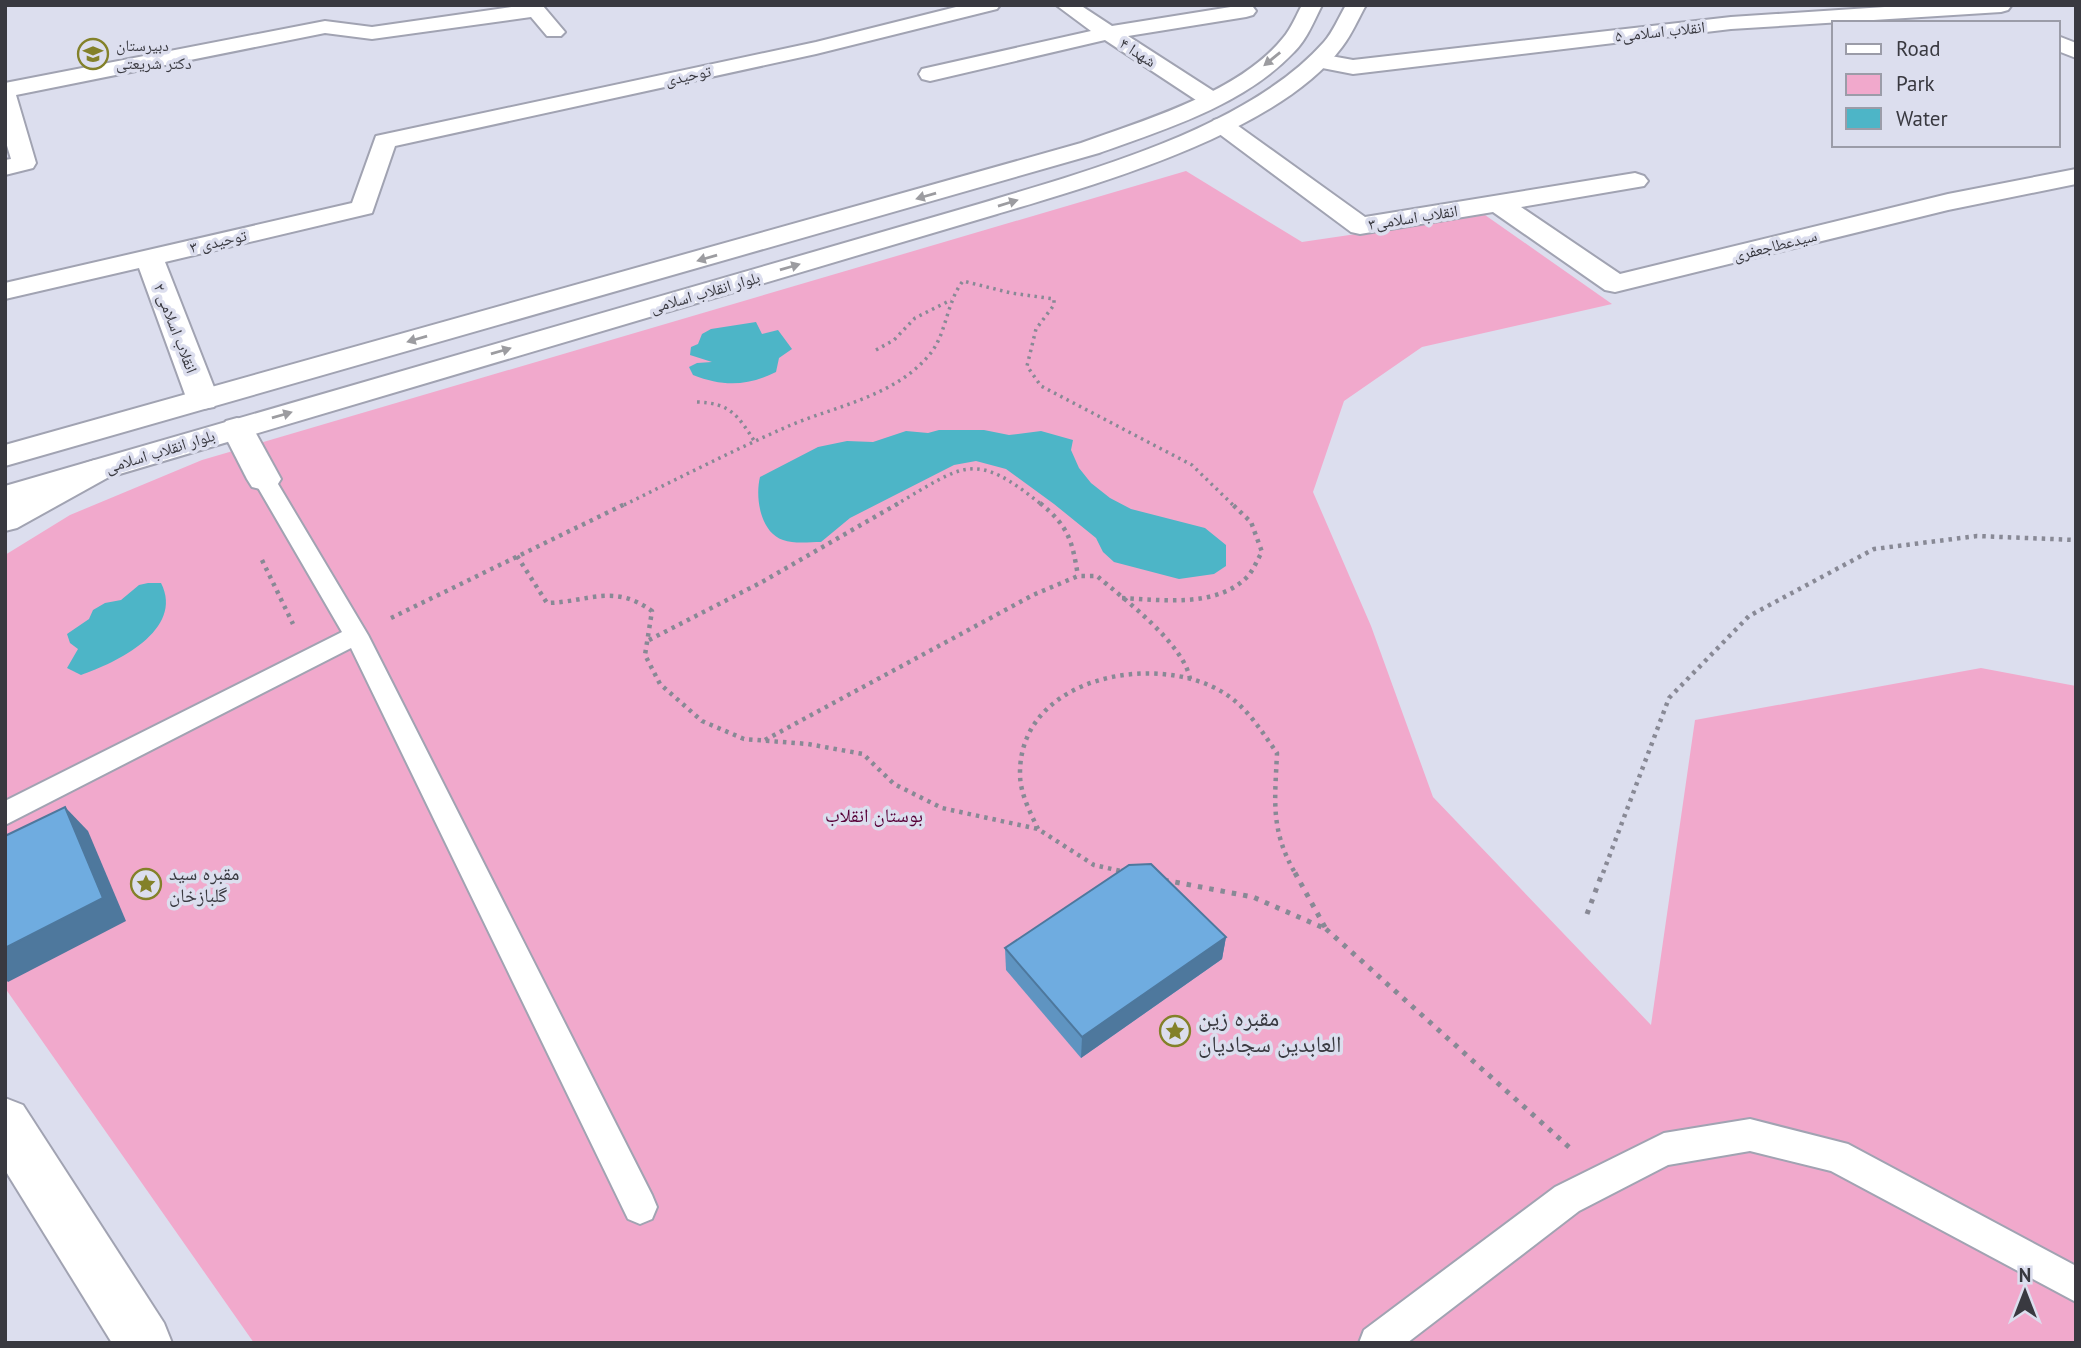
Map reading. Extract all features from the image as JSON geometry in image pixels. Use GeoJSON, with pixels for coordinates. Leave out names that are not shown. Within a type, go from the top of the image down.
{"type":"FeatureCollection","features":[{"type":"Feature","properties":{"kind":"street","name":"توحیدی"},"geometry":{"type":"LineString","coordinates":[[385,141],[816,48],[990,5]]}},
{"type":"Feature","properties":{"kind":"street","name":"شهدا ۴"},"geometry":{"type":"LineString","coordinates":[[1066,5],[1210,99]]}},
{"type":"Feature","properties":{"kind":"street","name":"بلوار انقلاب اسلامی"},"geometry":{"type":"LineString","coordinates":[[5,456],[1042,164],[1152,125],[1210,99],[1286,48],[1312,5]]}},
{"type":"Feature","properties":{"kind":"street","name":"بلوار انقلاب اسلامی"},"geometry":{"type":"LineString","coordinates":[[5,497],[1038,194],[1128,163],[1223,125],[1295,83],[1320,61],[1348,26],[1356,5]]}},
{"type":"Feature","properties":{"kind":"street","name":"انقلاب اسلامی۵"},"geometry":{"type":"LineString","coordinates":[[1320,61],[1353,67],[1731,23],[2006,9]]}},
{"type":"Feature","properties":{"kind":"street"},"geometry":{"type":"LineString","coordinates":[[5,90],[325,27],[372,33],[536,10],[554,32]]}},
{"type":"Feature","properties":{"kind":"street"},"geometry":{"type":"LineString","coordinates":[[930,74],[1108,33],[1246,11]]}},
{"type":"Feature","properties":{"kind":"street"},"geometry":{"type":"LineString","coordinates":[[2060,43],[2076,52]]}},
{"type":"Feature","properties":{"kind":"street"},"geometry":{"type":"LineString","coordinates":[[5,95],[23,163],[5,168]]}},
{"type":"Feature","properties":{"kind":"street","name":"انقلاب اسلامی۳"},"geometry":{"type":"LineString","coordinates":[[1223,125],[1360,226],[1635,181]]}},
{"type":"Feature","properties":{"kind":"street","name":"توحیدی ۳"},"geometry":{"type":"LineString","coordinates":[[5,291],[363,208],[385,141]]}},
{"type":"Feature","properties":{"kind":"street","name":"سیدعطاجعفری"},"geometry":{"type":"LineString","coordinates":[[1497,203],[1615,284],[1948,202],[2076,176]]}},
{"type":"Feature","properties":{"kind":"street","name":"انقلاب اسلامی ۲"},"geometry":{"type":"LineString","coordinates":[[149,257],[203,400]]}},
{"type":"Feature","properties":{"kind":"street"},"geometry":{"type":"LineString","coordinates":[[237,428],[264,479]]}},
{"type":"Feature","properties":{"kind":"street"},"geometry":{"type":"LineString","coordinates":[[5,520],[99,469]]}},
{"type":"Feature","properties":{"kind":"street"},"geometry":{"type":"LineString","coordinates":[[5,1122],[145,1343]]}},
{"type":"Feature","properties":{"kind":"lane"},"geometry":{"type":"LineString","coordinates":[[264,479],[356,635],[639,1207]]}},
{"type":"Feature","properties":{"kind":"lane"},"geometry":{"type":"LineString","coordinates":[[5,814],[356,635]]}},
{"type":"Feature","properties":{"kind":"lane"},"geometry":{"type":"LineString","coordinates":[[1377,1343],[1567,1199],[1664,1149],[1750,1135],[1836,1156],[2076,1285]]}},
{"type":"Feature","properties":{"kind":"path"},"geometry":{"type":"LineString","coordinates":[[356,635],[755,442],[801,422],[847,407],[912,373],[932,352],[962,281],[1011,293],[1054,299],[1055,305],[1036,329],[1027,366],[1041,386],[1192,465],[1251,522],[1262,552],[1248,576],[1218,595],[1166,600],[1122,598]]}},
{"type":"Feature","properties":{"kind":"path"},"geometry":{"type":"LineString","coordinates":[[876,350],[894,343],[908,323],[926,311],[952,300]]}},
{"type":"Feature","properties":{"kind":"path"},"geometry":{"type":"LineString","coordinates":[[697,402],[715,401],[732,408],[755,442]]}},
{"type":"Feature","properties":{"kind":"path"},"geometry":{"type":"LineString","coordinates":[[648,641],[762,582],[954,471],[976,467],[990,470],[1035,500],[1065,527],[1074,550],[1078,576]]}},
{"type":"Feature","properties":{"kind":"path"},"geometry":{"type":"LineString","coordinates":[[1587,914],[1669,698],[1749,616],[1874,548],[1978,536],[2076,540]]}},
{"type":"Feature","properties":{"kind":"path"},"geometry":{"type":"LineString","coordinates":[[517,556],[547,603],[559,604],[617,594],[637,598],[652,611],[645,655],[660,684],[702,721],[744,739],[808,744],[863,754],[894,784],[942,808],[1038,829],[1094,865],[1133,874]]}},
{"type":"Feature","properties":{"kind":"path"},"geometry":{"type":"LineString","coordinates":[[764,740],[1033,596],[1078,576],[1097,576],[1155,626],[1188,667],[1190,679]]}},
{"type":"Feature","properties":{"kind":"path"},"geometry":{"type":"LineString","coordinates":[[1038,829],[1022,793],[1020,771],[1028,736],[1045,710],[1084,684],[1115,676],[1157,675],[1190,679],[1224,694],[1254,723],[1277,752],[1274,815],[1283,852],[1326,929]]}},
{"type":"Feature","properties":{"kind":"path"},"geometry":{"type":"LineString","coordinates":[[1160,879],[1253,897],[1326,929],[1604,1180]]}},
{"type":"Feature","properties":{"kind":"green space","name":"بوستان انقلاب"},"geometry":{"type":"Polygon","coordinates":[[[1186,171],[1302,242],[1485,215],[1612,304],[1422,347],[1344,401],[1313,492],[1371,626],[1433,797],[1651,1025],[1695,720],[1981,668],[2076,686],[2076,1343],[254,1343],[5,988],[5,555],[70,515],[202,460],[1186,171]]]}},
{"type":"Feature","properties":{"kind":"water"},"geometry":{"type":"Polygon","coordinates":[[[756,322],[762,334],[778,330],[792,349],[779,358],[776,372],[755,380],[735,383],[715,382],[693,375],[689,367],[697,363],[712,362],[690,355],[691,347],[698,344],[702,334],[711,329],[756,322]]]}},
{"type":"Feature","properties":{"kind":"water"},"geometry":{"type":"Polygon","coordinates":[[[939,430],[984,430],[1009,435],[1041,431],[1073,440],[1071,450],[1079,468],[1091,483],[1110,498],[1131,509],[1205,528],[1226,545],[1226,566],[1214,574],[1179,579],[1114,562],[1103,552],[1096,538],[1054,504],[1006,469],[976,461],[954,465],[850,518],[821,542],[783,540],[775,536],[764,522],[758,494],[760,477],[818,447],[847,441],[873,442],[906,431],[928,433],[939,430]]]}},
{"type":"Feature","properties":{"kind":"water"},"geometry":{"type":"Polygon","coordinates":[[[161,583],[166,600],[164,616],[155,630],[128,653],[95,670],[81,675],[67,668],[78,649],[70,643],[67,634],[89,619],[93,610],[105,603],[121,600],[139,585],[161,583]]]}},
{"type":"Feature","properties":{"kind":"building"},"geometry":{"type":"Polygon","coordinates":[[[65,807],[103,898],[5,948],[5,836],[65,807]]]}},
{"type":"Feature","properties":{"kind":"building"},"geometry":{"type":"Polygon","coordinates":[[[1151,864],[1226,937],[1082,1037],[1005,948],[1129,865],[1151,864]]]}},
{"type":"Feature","properties":{"kind":"place","name":"دبیرستان دکتر شریعتی"},"geometry":{"type":"Point","coordinates":[93,54]}},
{"type":"Feature","properties":{"kind":"place","name":"مقبره سید گلبازخان"},"geometry":{"type":"Point","coordinates":[146,884]}},
{"type":"Feature","properties":{"kind":"place","name":"مقبره زین العابدین سجادیان"},"geometry":{"type":"Point","coordinates":[1175,1031]}}]}
